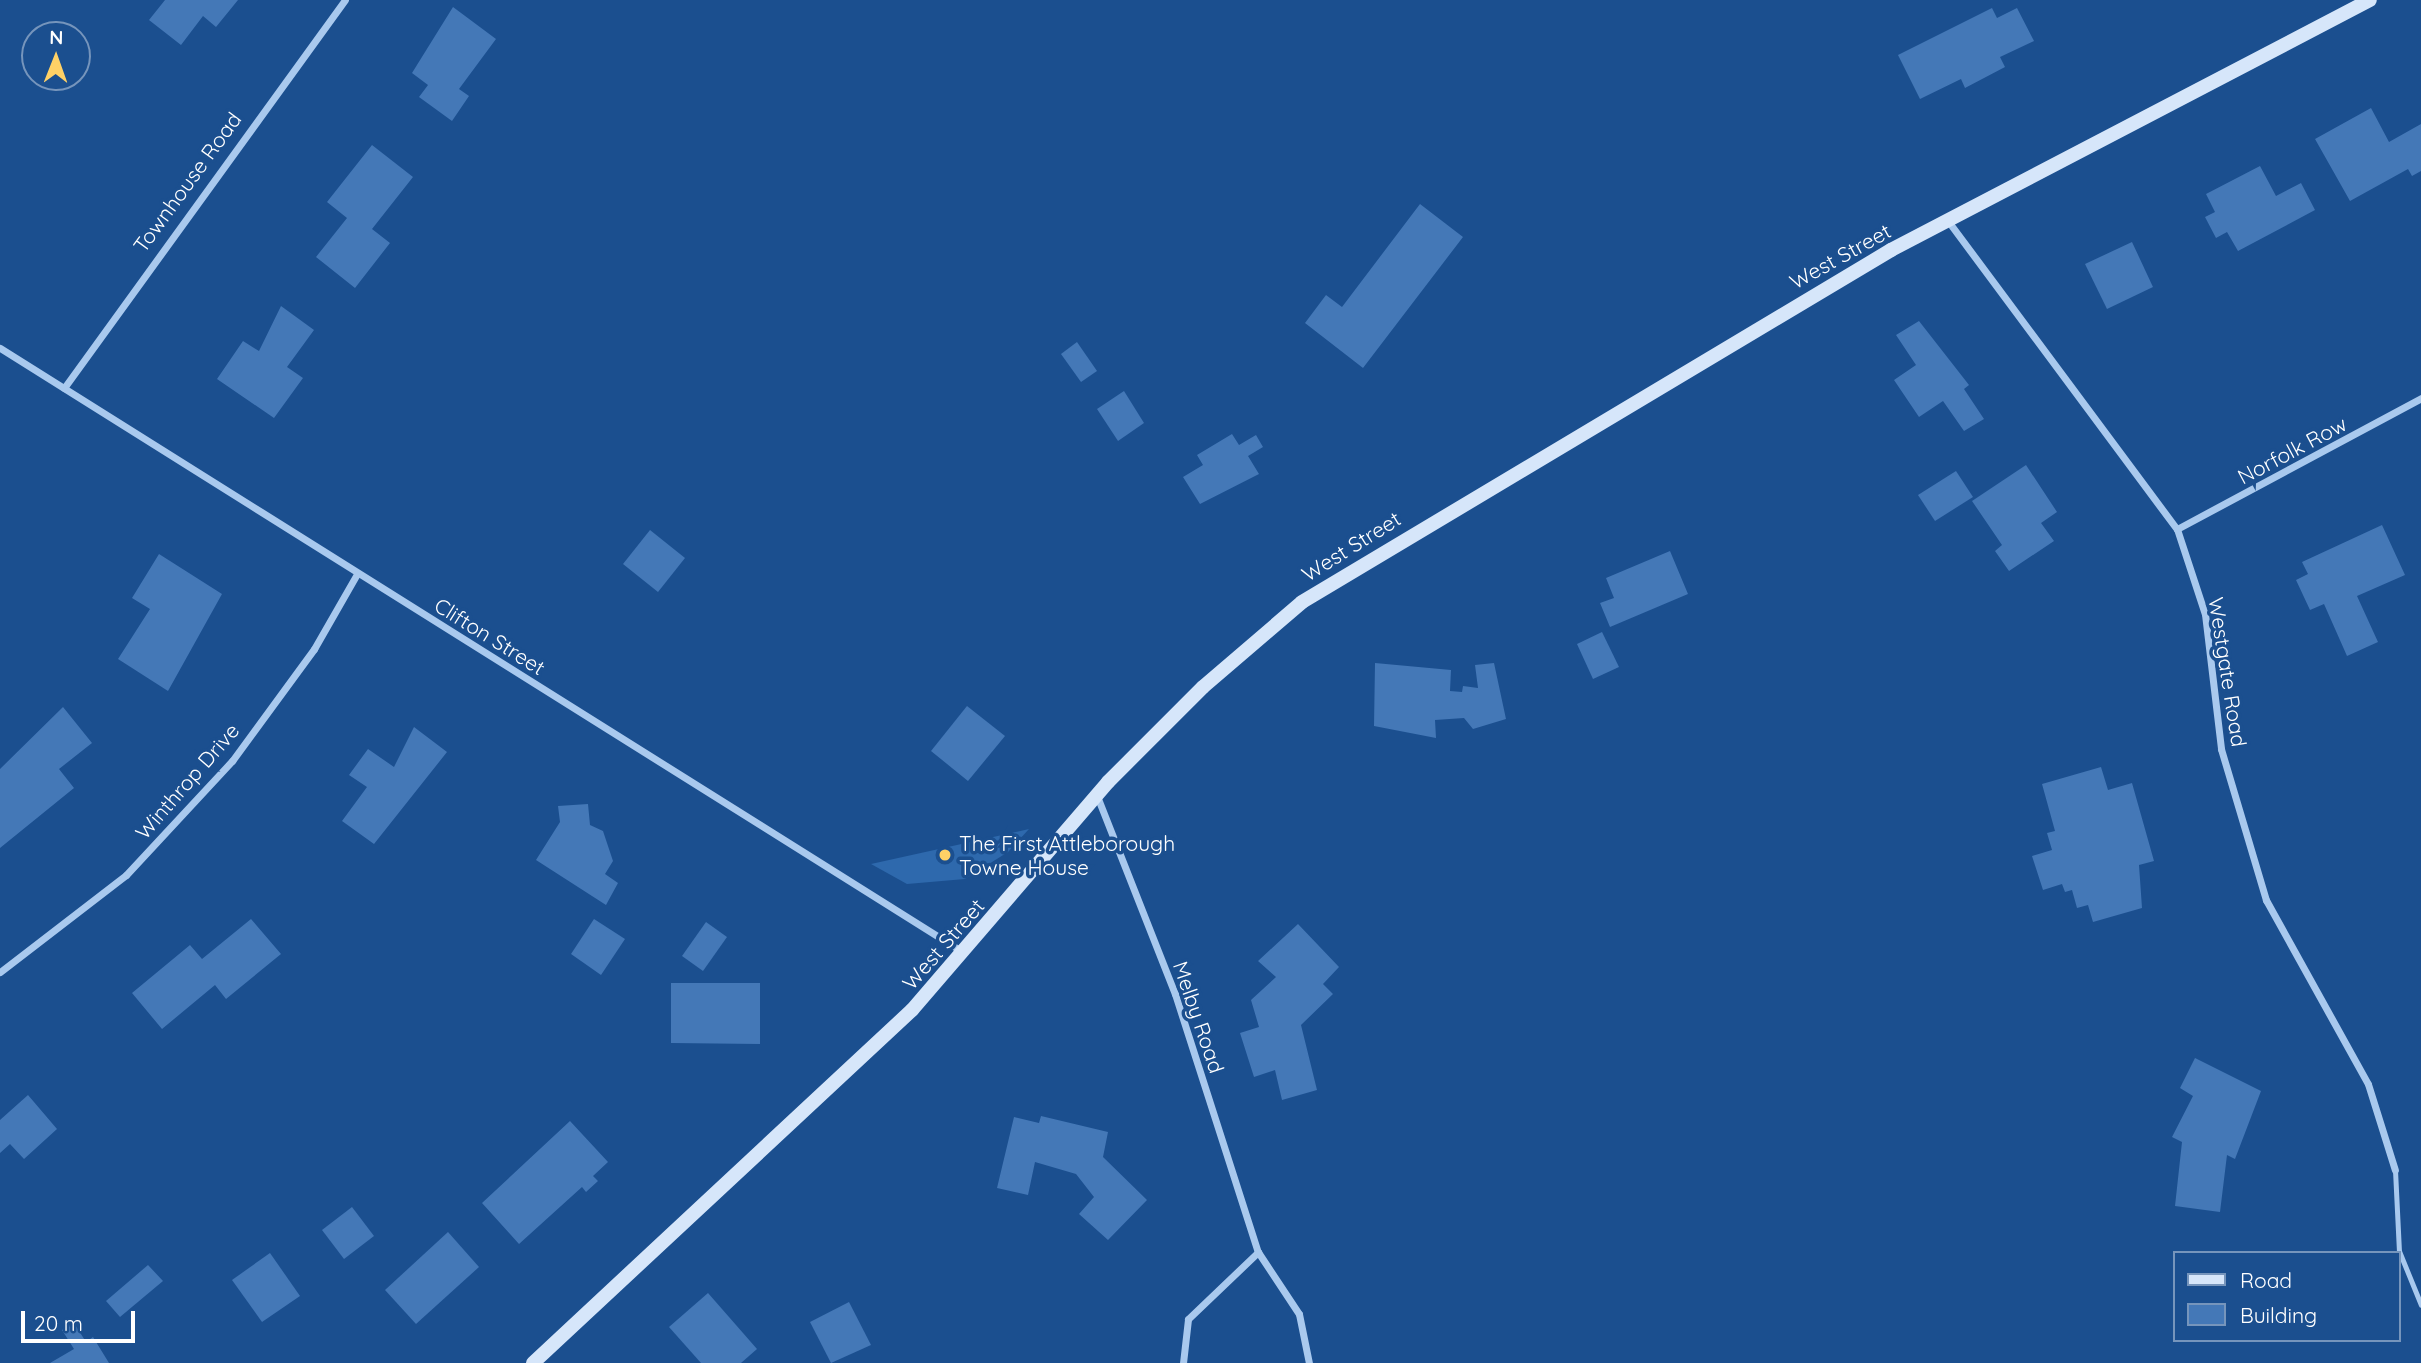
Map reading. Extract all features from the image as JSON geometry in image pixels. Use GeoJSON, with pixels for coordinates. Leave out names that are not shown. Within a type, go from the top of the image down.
{"type":"FeatureCollection","features":[{"type":"Feature","properties":{"kind":"main road","name":"West Street"},"geometry":{"type":"LineString","coordinates":[[533,1363],[912,1010],[1097,796],[1203,687],[1302,602],[1715,351],[1948,221],[2370,0]]}},
{"type":"Feature","properties":{"kind":"street","name":"Townhouse Road"},"geometry":{"type":"LineString","coordinates":[[64,388],[345,0]]}},
{"type":"Feature","properties":{"kind":"street","name":"Westgate Road"},"geometry":{"type":"LineString","coordinates":[[1948,221],[2177,529],[2205,614],[2221,749],[2266,900],[2368,1084],[2395,1170]]}},
{"type":"Feature","properties":{"kind":"street","name":"Clifton Street"},"geometry":{"type":"LineString","coordinates":[[0,348],[963,952]]}},
{"type":"Feature","properties":{"kind":"street","name":"Norfolk Row"},"geometry":{"type":"LineString","coordinates":[[2177,529],[2421,398]]}},
{"type":"Feature","properties":{"kind":"street","name":"Winthrop Drive"},"geometry":{"type":"LineString","coordinates":[[0,972],[126,876],[232,761],[314,649],[357,574]]}},
{"type":"Feature","properties":{"kind":"street","name":"Melby Road"},"geometry":{"type":"LineString","coordinates":[[1097,796],[1175,995],[1258,1252],[1299,1314],[1309,1363]]}},
{"type":"Feature","properties":{"kind":"street"},"geometry":{"type":"LineString","coordinates":[[1183,1363],[1188,1320],[1258,1252]]}},
{"type":"Feature","properties":{"kind":"lane"},"geometry":{"type":"LineString","coordinates":[[2395,1170],[2399,1251]]}},
{"type":"Feature","properties":{"kind":"lane"},"geometry":{"type":"LineString","coordinates":[[2400,1253],[2421,1305]]}},
{"type":"Feature","properties":{"kind":"shaded area"},"geometry":{"type":"Polygon","coordinates":[[[1029,829],[1008,852],[965,879],[907,884],[871,864],[1029,829]]]}},
{"type":"Feature","properties":{"kind":"building"},"geometry":{"type":"Polygon","coordinates":[[[165,0],[238,0],[216,27],[203,16],[181,45],[149,20],[165,0]]]}},
{"type":"Feature","properties":{"kind":"building"},"geometry":{"type":"Polygon","coordinates":[[[453,7],[496,39],[459,89],[469,96],[452,121],[419,97],[428,85],[412,73],[453,7]]]}},
{"type":"Feature","properties":{"kind":"building"},"geometry":{"type":"Polygon","coordinates":[[[1992,8],[1997,18],[2017,8],[2034,41],[2000,57],[2005,67],[1965,88],[1961,79],[1920,99],[1898,55],[1992,8]]]}},
{"type":"Feature","properties":{"kind":"building"},"geometry":{"type":"Polygon","coordinates":[[[2371,108],[2389,142],[2421,124],[2421,171],[2412,176],[2408,169],[2350,201],[2315,139],[2371,108]]]}},
{"type":"Feature","properties":{"kind":"building"},"geometry":{"type":"Polygon","coordinates":[[[372,145],[413,177],[372,229],[390,243],[355,288],[316,257],[347,218],[327,202],[372,145]]]}},
{"type":"Feature","properties":{"kind":"building"},"geometry":{"type":"Polygon","coordinates":[[[2260,166],[2276,196],[2301,183],[2315,210],[2238,251],[2227,232],[2216,238],[2205,217],[2215,212],[2206,194],[2260,166]]]}},
{"type":"Feature","properties":{"kind":"building"},"geometry":{"type":"Polygon","coordinates":[[[1420,204],[1463,237],[1363,368],[1305,323],[1326,295],[1342,307],[1420,204]]]}},
{"type":"Feature","properties":{"kind":"building"},"geometry":{"type":"Polygon","coordinates":[[[2132,242],[2153,287],[2107,309],[2085,264],[2132,242]]]}},
{"type":"Feature","properties":{"kind":"building"},"geometry":{"type":"Polygon","coordinates":[[[281,306],[314,330],[287,367],[303,378],[274,418],[217,379],[243,341],[259,351],[281,306]]]}},
{"type":"Feature","properties":{"kind":"building"},"geometry":{"type":"Polygon","coordinates":[[[1919,321],[1969,385],[1964,389],[1984,419],[1964,431],[1943,401],[1919,417],[1894,380],[1916,365],[1896,335],[1919,321]]]}},
{"type":"Feature","properties":{"kind":"building"},"geometry":{"type":"Polygon","coordinates":[[[1077,342],[1097,371],[1081,382],[1061,354],[1077,342]]]}},
{"type":"Feature","properties":{"kind":"building"},"geometry":{"type":"Polygon","coordinates":[[[1124,391],[1144,423],[1118,441],[1097,409],[1124,391]]]}},
{"type":"Feature","properties":{"kind":"building"},"geometry":{"type":"Polygon","coordinates":[[[1232,434],[1239,445],[1256,435],[1263,447],[1248,456],[1259,474],[1200,504],[1183,477],[1203,465],[1197,455],[1232,434]]]}},
{"type":"Feature","properties":{"kind":"building"},"geometry":{"type":"Polygon","coordinates":[[[2026,465],[2057,512],[2041,523],[2054,541],[2009,571],[1995,551],[2002,545],[1972,501],[2026,465]]]}},
{"type":"Feature","properties":{"kind":"building"},"geometry":{"type":"Polygon","coordinates":[[[1956,471],[1973,497],[1935,521],[1918,495],[1956,471]]]}},
{"type":"Feature","properties":{"kind":"building"},"geometry":{"type":"Polygon","coordinates":[[[2382,525],[2405,575],[2357,596],[2378,642],[2347,656],[2324,604],[2310,610],[2296,580],[2308,574],[2302,562],[2382,525]]]}},
{"type":"Feature","properties":{"kind":"building"},"geometry":{"type":"Polygon","coordinates":[[[650,530],[685,558],[658,592],[623,564],[650,530]]]}},
{"type":"Feature","properties":{"kind":"building"},"geometry":{"type":"Polygon","coordinates":[[[1670,551],[1688,594],[1610,627],[1600,603],[1614,598],[1606,578],[1670,551]]]}},
{"type":"Feature","properties":{"kind":"building"},"geometry":{"type":"Polygon","coordinates":[[[159,554],[222,594],[168,691],[118,659],[150,609],[132,598],[159,554]]]}},
{"type":"Feature","properties":{"kind":"building"},"geometry":{"type":"Polygon","coordinates":[[[1602,632],[1619,667],[1593,679],[1577,644],[1602,632]]]}},
{"type":"Feature","properties":{"kind":"building"},"geometry":{"type":"Polygon","coordinates":[[[1375,663],[1451,670],[1450,691],[1462,692],[1463,686],[1478,688],[1475,665],[1494,663],[1506,719],[1473,729],[1464,718],[1435,720],[1436,738],[1374,726],[1375,663]]]}},
{"type":"Feature","properties":{"kind":"building"},"geometry":{"type":"Polygon","coordinates":[[[967,706],[1005,736],[968,781],[931,751],[967,706]]]}},
{"type":"Feature","properties":{"kind":"building"},"geometry":{"type":"Polygon","coordinates":[[[63,707],[92,743],[59,769],[74,788],[0,848],[0,769],[63,707]]]}},
{"type":"Feature","properties":{"kind":"building"},"geometry":{"type":"Polygon","coordinates":[[[414,727],[447,752],[374,844],[342,821],[367,787],[349,775],[368,749],[394,767],[414,727]]]}},
{"type":"Feature","properties":{"kind":"building"},"geometry":{"type":"Polygon","coordinates":[[[2101,767],[2108,790],[2132,783],[2154,861],[2139,865],[2142,908],[2093,922],[2088,905],[2077,908],[2072,890],[2065,892],[2062,884],[2043,890],[2032,856],[2052,850],[2047,833],[2055,831],[2042,784],[2101,767]]]}},
{"type":"Feature","properties":{"kind":"building"},"geometry":{"type":"Polygon","coordinates":[[[588,804],[590,825],[603,831],[613,861],[605,874],[618,883],[606,905],[536,860],[560,822],[558,806],[588,804]]]}},
{"type":"Feature","properties":{"kind":"building"},"geometry":{"type":"Polygon","coordinates":[[[251,919],[281,954],[226,999],[215,985],[162,1029],[132,993],[190,945],[202,959],[251,919]]]}},
{"type":"Feature","properties":{"kind":"building"},"geometry":{"type":"Polygon","coordinates":[[[594,919],[625,939],[601,975],[571,954],[594,919]]]}},
{"type":"Feature","properties":{"kind":"building"},"geometry":{"type":"Polygon","coordinates":[[[706,922],[727,937],[703,971],[682,956],[706,922]]]}},
{"type":"Feature","properties":{"kind":"building"},"geometry":{"type":"Polygon","coordinates":[[[1298,924],[1339,967],[1323,984],[1333,994],[1301,1025],[1317,1090],[1282,1100],[1275,1070],[1254,1077],[1240,1033],[1259,1027],[1251,1000],[1276,977],[1258,961],[1298,924]]]}},
{"type":"Feature","properties":{"kind":"building"},"geometry":{"type":"Polygon","coordinates":[[[671,983],[760,983],[760,1044],[671,1043],[671,983]]]}},
{"type":"Feature","properties":{"kind":"building"},"geometry":{"type":"Polygon","coordinates":[[[2195,1058],[2261,1091],[2235,1159],[2227,1155],[2220,1212],[2175,1206],[2182,1142],[2172,1137],[2193,1096],[2180,1088],[2195,1058]]]}},
{"type":"Feature","properties":{"kind":"building"},"geometry":{"type":"Polygon","coordinates":[[[28,1095],[57,1129],[24,1159],[10,1144],[0,1153],[0,1120],[28,1095]]]}},
{"type":"Feature","properties":{"kind":"building"},"geometry":{"type":"Polygon","coordinates":[[[1041,1116],[1108,1132],[1103,1157],[1147,1200],[1108,1240],[1079,1214],[1094,1197],[1076,1174],[1035,1162],[1028,1195],[997,1188],[1014,1117],[1039,1123],[1041,1116]]]}},
{"type":"Feature","properties":{"kind":"building"},"geometry":{"type":"Polygon","coordinates":[[[570,1121],[608,1162],[593,1176],[598,1181],[586,1192],[582,1187],[519,1244],[482,1203],[570,1121]]]}},
{"type":"Feature","properties":{"kind":"building"},"geometry":{"type":"Polygon","coordinates":[[[352,1207],[374,1236],[344,1259],[322,1230],[352,1207]]]}},
{"type":"Feature","properties":{"kind":"building"},"geometry":{"type":"Polygon","coordinates":[[[448,1232],[479,1267],[416,1324],[385,1290],[448,1232]]]}},
{"type":"Feature","properties":{"kind":"building"},"geometry":{"type":"Polygon","coordinates":[[[270,1253],[300,1296],[262,1322],[232,1280],[270,1253]]]}},
{"type":"Feature","properties":{"kind":"building"},"geometry":{"type":"Polygon","coordinates":[[[148,1265],[163,1281],[120,1317],[106,1301],[148,1265]]]}},
{"type":"Feature","properties":{"kind":"building"},"geometry":{"type":"Polygon","coordinates":[[[708,1293],[757,1349],[741,1363],[701,1363],[669,1327],[708,1293]]]}},
{"type":"Feature","properties":{"kind":"building"},"geometry":{"type":"Polygon","coordinates":[[[849,1302],[871,1345],[831,1363],[810,1322],[849,1302]]]}},
{"type":"Feature","properties":{"kind":"building"},"geometry":{"type":"Polygon","coordinates":[[[74,1323],[86,1342],[93,1337],[109,1363],[50,1363],[74,1349],[62,1330],[74,1323]]]}},
{"type":"Feature","properties":{"kind":"place","name":"The First Attleborough Towne House"},"geometry":{"type":"Point","coordinates":[945,855]}}]}
